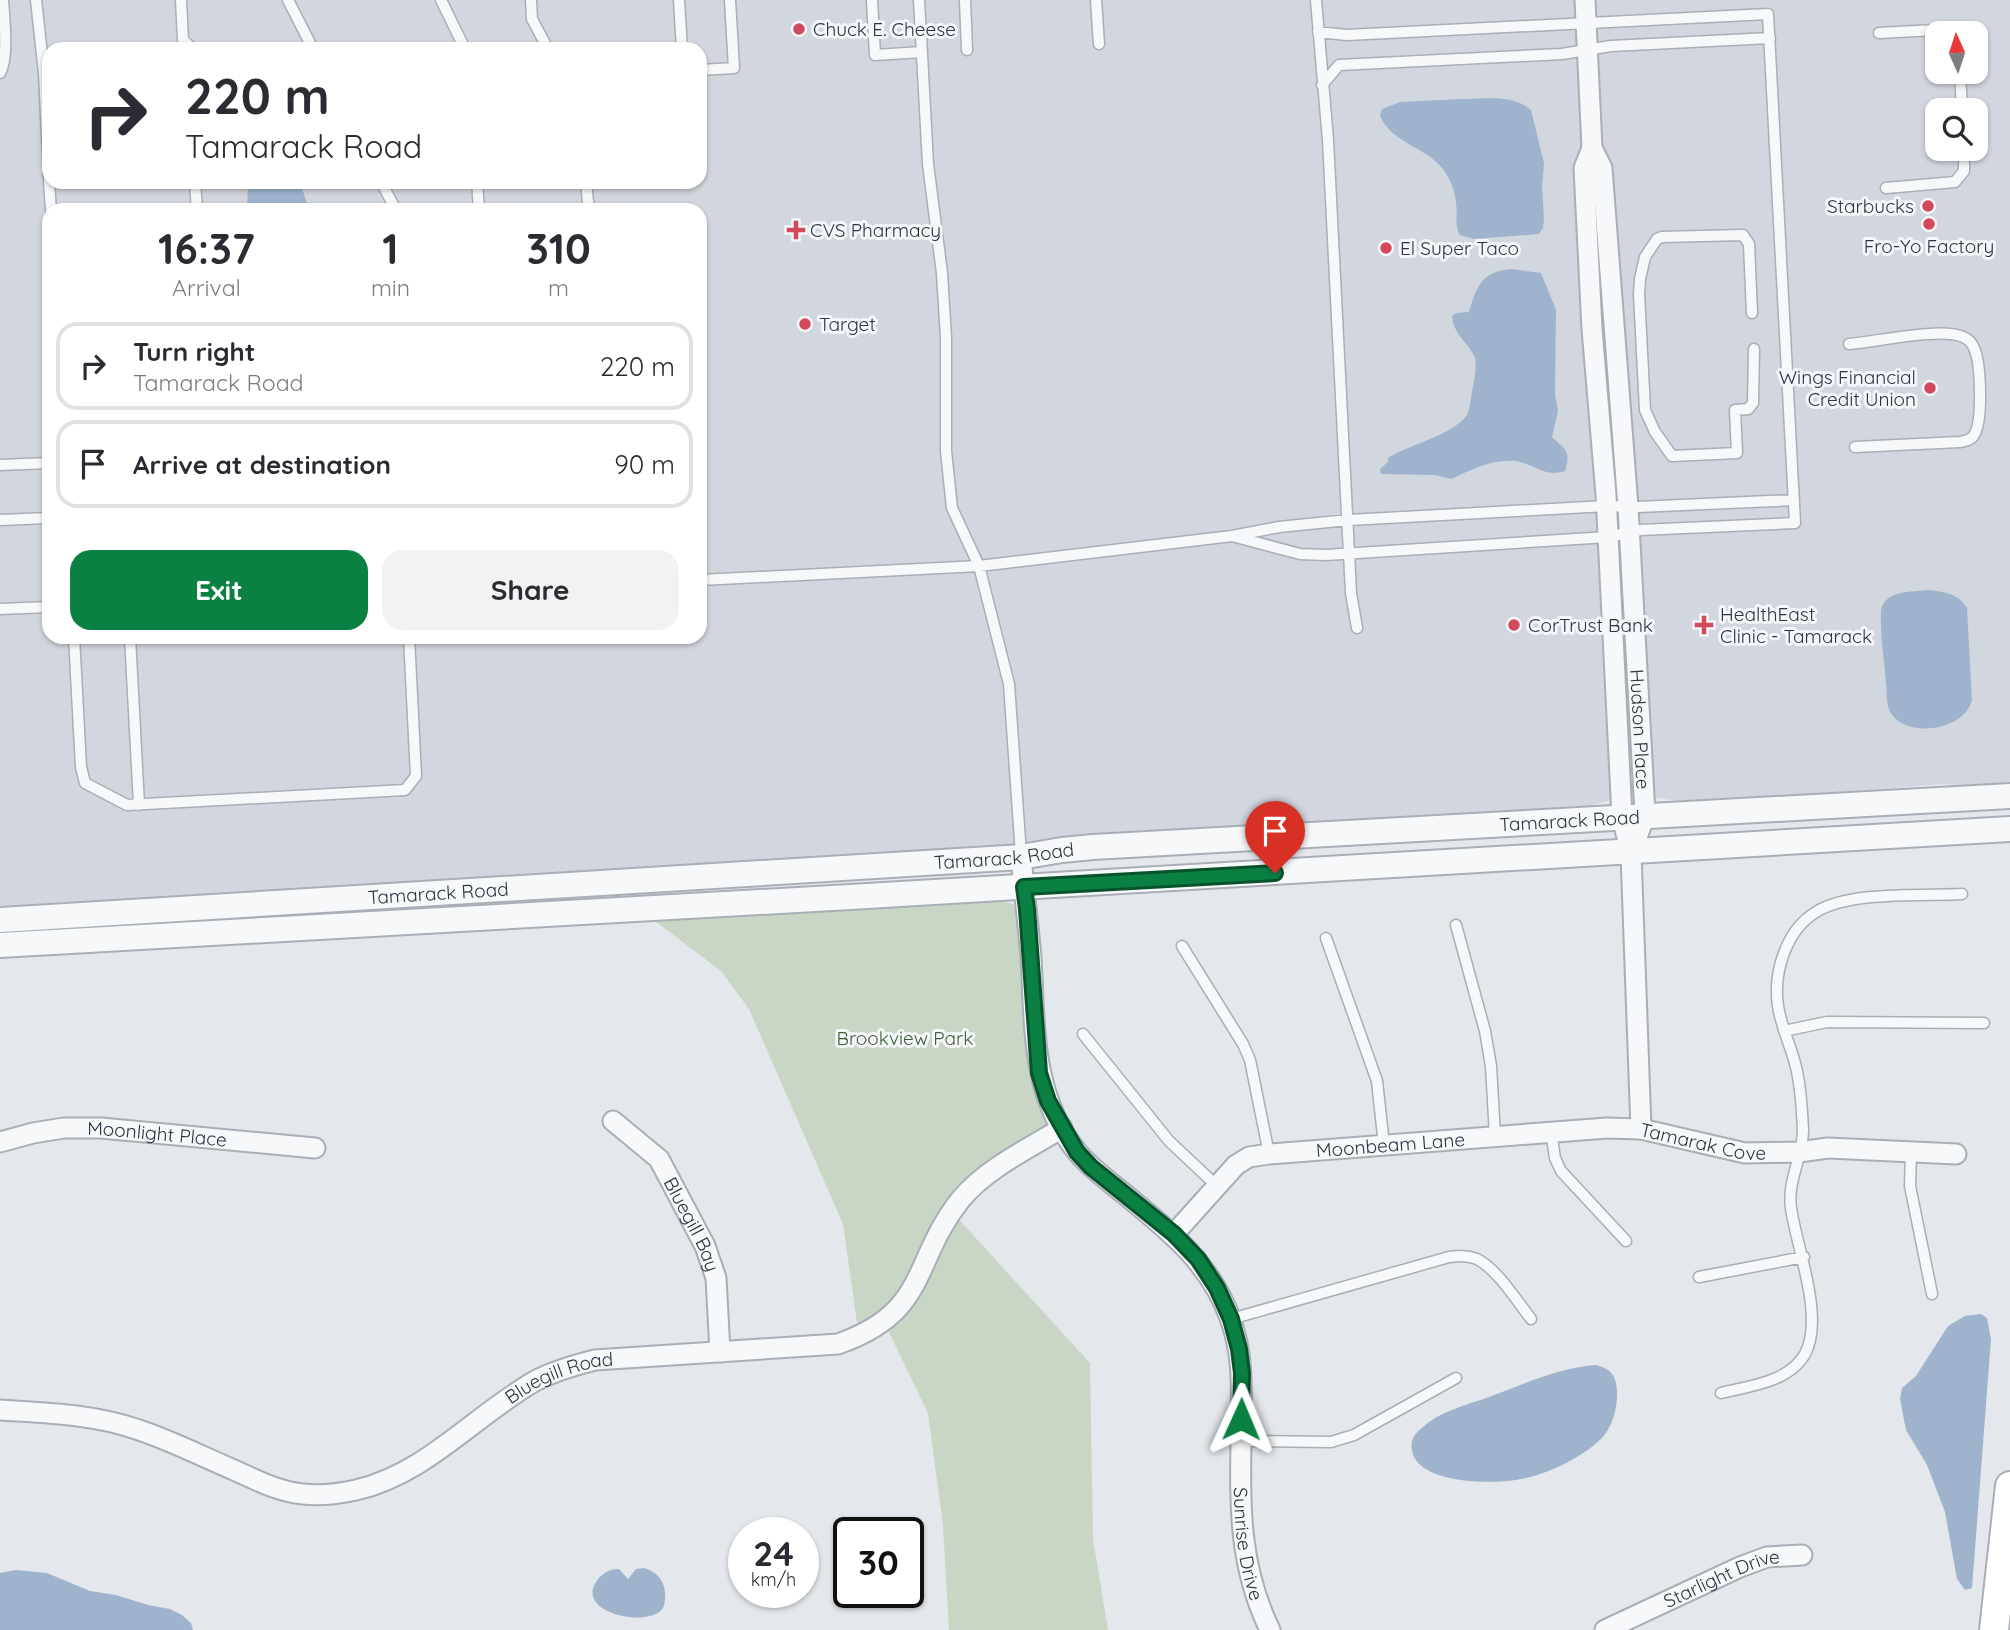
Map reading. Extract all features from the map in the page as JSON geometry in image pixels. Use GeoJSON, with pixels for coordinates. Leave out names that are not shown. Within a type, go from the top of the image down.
{"type":"FeatureCollection","features":[{"type":"Feature","properties":{"kind":"main road"},"geometry":{"type":"LineString","coordinates":[[1994,1630],[2010,1486]]}},
{"type":"Feature","properties":{"kind":"street","name":"Hudson Place"},"geometry":{"type":"LineString","coordinates":[[1585,0],[1592,148],[1602,168],[1630,532],[1634,816],[1631,854]]}},
{"type":"Feature","properties":{"kind":"street","name":"Hudson Place"},"geometry":{"type":"LineString","coordinates":[[1592,148],[1584,169],[1592,329],[1634,816]]}},
{"type":"Feature","properties":{"kind":"street","name":"Tamarack Road"},"geometry":{"type":"LineString","coordinates":[[0,920],[1021,857],[1093,847],[2010,796]]}},
{"type":"Feature","properties":{"kind":"street","name":"Tamarack Road"},"geometry":{"type":"LineString","coordinates":[[0,945],[502,914],[1631,854],[2010,829]]}},
{"type":"Feature","properties":{"kind":"street","name":"Tamarak Cove"},"geometry":{"type":"LineString","coordinates":[[1631,854],[1641,1129],[1745,1153],[1799,1153],[1828,1148],[1956,1154]]}},
{"type":"Feature","properties":{"kind":"street","name":"Sunrise Drive"},"geometry":{"type":"LineString","coordinates":[[1021,857],[1039,1073],[1048,1101],[1077,1152],[1091,1167],[1174,1234],[1198,1259],[1217,1288],[1231,1319],[1242,1373],[1240,1441],[1244,1557],[1270,1630]]}},
{"type":"Feature","properties":{"kind":"street","name":"Bluegill Bay"},"geometry":{"type":"LineString","coordinates":[[613,1121],[659,1159],[705,1246],[716,1278],[720,1352]]}},
{"type":"Feature","properties":{"kind":"street","name":"Moonlight Place"},"geometry":{"type":"LineString","coordinates":[[0,1142],[64,1128],[101,1128],[315,1148]]}},
{"type":"Feature","properties":{"kind":"street","name":"Bluegill Road"},"geometry":{"type":"LineString","coordinates":[[0,1410],[65,1415],[133,1428],[274,1488],[301,1494],[326,1496],[385,1482],[412,1469],[514,1394],[564,1368],[595,1360],[838,1345],[859,1337],[884,1322],[902,1306],[913,1290],[947,1220],[975,1183],[1062,1128]]}},
{"type":"Feature","properties":{"kind":"street","name":"Moonbeam Lane"},"geometry":{"type":"LineString","coordinates":[[1174,1234],[1236,1165],[1249,1157],[1551,1132],[1641,1129]]}},
{"type":"Feature","properties":{"kind":"street","name":"Starlight Drive"},"geometry":{"type":"LineString","coordinates":[[1605,1630],[1740,1567],[1767,1557],[1802,1555]]}},
{"type":"Feature","properties":{"kind":"lane"},"geometry":{"type":"LineString","coordinates":[[0,72],[3,68],[4,51],[3,0]]}},
{"type":"Feature","properties":{"kind":"lane"},"geometry":{"type":"LineString","coordinates":[[36,0],[42,56]]}},
{"type":"Feature","properties":{"kind":"lane"},"geometry":{"type":"LineString","coordinates":[[181,0],[185,42]]}},
{"type":"Feature","properties":{"kind":"lane"},"geometry":{"type":"LineString","coordinates":[[288,0],[309,42]]}},
{"type":"Feature","properties":{"kind":"lane"},"geometry":{"type":"LineString","coordinates":[[441,0],[462,42]]}},
{"type":"Feature","properties":{"kind":"lane"},"geometry":{"type":"LineString","coordinates":[[531,0],[532,19],[544,42]]}},
{"type":"Feature","properties":{"kind":"lane"},"geometry":{"type":"LineString","coordinates":[[679,0],[682,42]]}},
{"type":"Feature","properties":{"kind":"lane"},"geometry":{"type":"LineString","coordinates":[[707,70],[734,68],[730,0]]}},
{"type":"Feature","properties":{"kind":"lane"},"geometry":{"type":"LineString","coordinates":[[872,0],[875,55],[922,52]]}},
{"type":"Feature","properties":{"kind":"lane"},"geometry":{"type":"LineString","coordinates":[[919,0],[928,164],[943,286],[946,451],[952,508],[979,566],[1009,684],[1021,857]]}},
{"type":"Feature","properties":{"kind":"lane"},"geometry":{"type":"LineString","coordinates":[[965,0],[967,50]]}},
{"type":"Feature","properties":{"kind":"lane"},"geometry":{"type":"LineString","coordinates":[[1097,0],[1099,44]]}},
{"type":"Feature","properties":{"kind":"lane"},"geometry":{"type":"LineString","coordinates":[[1316,0],[1328,140],[1351,593],[1357,628]]}},
{"type":"Feature","properties":{"kind":"lane"},"geometry":{"type":"LineString","coordinates":[[1232,536],[1300,554],[1349,554],[1608,537],[1630,532],[1795,523],[1768,13],[1347,35],[1318,32]]}},
{"type":"Feature","properties":{"kind":"lane"},"geometry":{"type":"LineString","coordinates":[[1879,33],[1925,31]]}},
{"type":"Feature","properties":{"kind":"lane"},"geometry":{"type":"LineString","coordinates":[[1322,85],[1339,65],[1562,54],[1611,47],[1770,38]]}},
{"type":"Feature","properties":{"kind":"lane"},"geometry":{"type":"LineString","coordinates":[[1886,188],[1955,183],[1964,171],[1964,161]]}},
{"type":"Feature","properties":{"kind":"lane"},"geometry":{"type":"LineString","coordinates":[[1752,313],[1749,244],[1743,235],[1662,237],[1657,239],[1648,252],[1641,273],[1639,294],[1645,410],[1654,432],[1672,457],[1737,453],[1735,410],[1748,409],[1753,403],[1754,349]]}},
{"type":"Feature","properties":{"kind":"lane"},"geometry":{"type":"LineString","coordinates":[[1849,344],[1895,337],[1955,335],[1969,341],[1975,349],[1977,359],[1979,415],[1977,428],[1971,438],[1956,443],[1855,447]]}},
{"type":"Feature","properties":{"kind":"lane"},"geometry":{"type":"LineString","coordinates":[[0,465],[42,463]]}},
{"type":"Feature","properties":{"kind":"lane"},"geometry":{"type":"LineString","coordinates":[[707,580],[979,566],[1348,520],[1606,506],[1794,500]]}},
{"type":"Feature","properties":{"kind":"lane"},"geometry":{"type":"LineString","coordinates":[[0,520],[42,518]]}},
{"type":"Feature","properties":{"kind":"lane"},"geometry":{"type":"LineString","coordinates":[[0,609],[42,607]]}},
{"type":"Feature","properties":{"kind":"lane"},"geometry":{"type":"LineString","coordinates":[[74,644],[81,767],[85,783],[128,805],[405,790],[416,776],[409,644]]}},
{"type":"Feature","properties":{"kind":"lane"},"geometry":{"type":"LineString","coordinates":[[130,644],[139,804]]}},
{"type":"Feature","properties":{"kind":"lane"},"geometry":{"type":"LineString","coordinates":[[1721,1393],[1771,1380],[1791,1370],[1805,1354],[1810,1338],[1812,1320],[1804,1257],[1791,1207],[1792,1178],[1803,1133],[1798,1080],[1796,1065],[1783,1031],[1777,1005],[1778,978],[1784,953],[1796,932],[1814,913],[1833,903],[1852,899],[1962,894]]}},
{"type":"Feature","properties":{"kind":"lane"},"geometry":{"type":"LineString","coordinates":[[1456,925],[1485,1031],[1491,1066],[1495,1136]]}},
{"type":"Feature","properties":{"kind":"lane"},"geometry":{"type":"LineString","coordinates":[[1326,938],[1377,1082],[1384,1145]]}},
{"type":"Feature","properties":{"kind":"lane"},"geometry":{"type":"LineString","coordinates":[[1182,946],[1250,1060],[1269,1154]]}},
{"type":"Feature","properties":{"kind":"lane"},"geometry":{"type":"LineString","coordinates":[[1783,1031],[1826,1022],[1984,1023]]}},
{"type":"Feature","properties":{"kind":"lane"},"geometry":{"type":"LineString","coordinates":[[1083,1034],[1169,1141],[1217,1187]]}},
{"type":"Feature","properties":{"kind":"lane"},"geometry":{"type":"LineString","coordinates":[[1551,1132],[1555,1158],[1561,1171],[1626,1241]]}},
{"type":"Feature","properties":{"kind":"lane"},"geometry":{"type":"LineString","coordinates":[[1911,1152],[1910,1185],[1931,1294]]}},
{"type":"Feature","properties":{"kind":"lane"},"geometry":{"type":"LineString","coordinates":[[1231,1319],[1463,1255],[1489,1267],[1531,1319]]}},
{"type":"Feature","properties":{"kind":"lane"},"geometry":{"type":"LineString","coordinates":[[1699,1277],[1804,1257]]}},
{"type":"Feature","properties":{"kind":"lane"},"geometry":{"type":"LineString","coordinates":[[1240,1441],[1331,1442],[1354,1435],[1456,1378]]}},
{"type":"Feature","properties":{"kind":"shaded area"},"geometry":{"type":"Polygon","coordinates":[[[0,0],[2010,0],[2010,788],[1942,784],[1685,802],[1644,796],[1592,148],[1621,797],[1582,808],[1068,836],[992,852],[0,908],[0,0]]]}},
{"type":"Feature","properties":{"kind":"green space","name":"Brookview Park"},"geometry":{"type":"Polygon","coordinates":[[[996,899],[1027,909],[1037,1047],[1062,1128],[952,1212],[1090,1363],[1093,1539],[1108,1630],[949,1630],[943,1526],[928,1413],[884,1322],[859,1337],[843,1224],[749,1009],[721,971],[651,918],[996,899]]]}},
{"type":"Feature","properties":{"kind":"water"},"geometry":{"type":"Polygon","coordinates":[[[1507,99],[1531,110],[1544,163],[1544,219],[1539,234],[1474,239],[1460,235],[1455,193],[1445,172],[1426,154],[1400,139],[1385,125],[1380,116],[1382,109],[1400,102],[1507,99]]]}},
{"type":"Feature","properties":{"kind":"water"},"geometry":{"type":"Polygon","coordinates":[[[248,189],[302,189],[307,203],[247,203],[248,189]]]}},
{"type":"Feature","properties":{"kind":"water"},"geometry":{"type":"Polygon","coordinates":[[[1511,269],[1541,273],[1556,310],[1555,394],[1558,411],[1552,437],[1566,451],[1565,471],[1552,473],[1516,461],[1507,461],[1483,466],[1452,479],[1434,475],[1381,474],[1380,469],[1388,462],[1388,458],[1443,433],[1462,421],[1468,413],[1475,375],[1475,358],[1455,329],[1452,316],[1469,312],[1478,288],[1487,277],[1511,269]]]}},
{"type":"Feature","properties":{"kind":"water"},"geometry":{"type":"Polygon","coordinates":[[[1928,590],[1955,596],[1967,608],[1972,700],[1967,711],[1957,720],[1932,728],[1918,728],[1895,719],[1889,709],[1881,611],[1887,599],[1893,596],[1928,590]]]}},
{"type":"Feature","properties":{"kind":"water"},"geometry":{"type":"Polygon","coordinates":[[[1981,1314],[1987,1318],[1991,1339],[1972,1588],[1965,1590],[1957,1579],[1945,1512],[1927,1465],[1906,1430],[1900,1399],[1902,1388],[1916,1376],[1948,1326],[1965,1316],[1981,1314]]]}},
{"type":"Feature","properties":{"kind":"water"},"geometry":{"type":"Polygon","coordinates":[[[1595,1365],[1605,1368],[1614,1376],[1617,1390],[1616,1409],[1609,1429],[1601,1439],[1572,1460],[1527,1478],[1489,1482],[1441,1476],[1417,1462],[1412,1451],[1413,1438],[1437,1417],[1541,1377],[1595,1365]]]}},
{"type":"Feature","properties":{"kind":"water"},"geometry":{"type":"Polygon","coordinates":[[[644,1568],[659,1577],[664,1587],[664,1606],[657,1613],[646,1617],[618,1615],[596,1603],[592,1593],[603,1574],[619,1569],[628,1579],[636,1569],[644,1568]]]}},
{"type":"Feature","properties":{"kind":"water"},"geometry":{"type":"Polygon","coordinates":[[[16,1570],[47,1573],[90,1591],[170,1609],[191,1623],[193,1630],[0,1630],[0,1573],[16,1570]]]}},
{"type":"Feature","properties":{"kind":"place","name":"Chuck E. Cheese"},"geometry":{"type":"Point","coordinates":[799,29]}},
{"type":"Feature","properties":{"kind":"place","name":"Starbucks"},"geometry":{"type":"Point","coordinates":[1928,206]}},
{"type":"Feature","properties":{"kind":"place","name":"Fro-Yo Factory"},"geometry":{"type":"Point","coordinates":[1929,224]}},
{"type":"Feature","properties":{"kind":"place","name":"CVS Pharmacy"},"geometry":{"type":"Point","coordinates":[796,230]}},
{"type":"Feature","properties":{"kind":"place","name":"El Super Taco"},"geometry":{"type":"Point","coordinates":[1386,248]}},
{"type":"Feature","properties":{"kind":"place","name":"Target"},"geometry":{"type":"Point","coordinates":[805,324]}},
{"type":"Feature","properties":{"kind":"place","name":"Wings Financial Credit Union"},"geometry":{"type":"Point","coordinates":[1930,388]}},
{"type":"Feature","properties":{"kind":"place","name":"CorTrust Bank"},"geometry":{"type":"Point","coordinates":[1514,625]}},
{"type":"Feature","properties":{"kind":"place","name":"HealthEast Clinic - Tamarack"},"geometry":{"type":"Point","coordinates":[1704,625]}},
{"type":"Feature","properties":{"kind":"route"},"geometry":{"type":"LineString","coordinates":[[1241,1419],[1242,1373],[1239,1349],[1231,1319],[1217,1288],[1198,1259],[1174,1234],[1091,1167],[1077,1152],[1048,1101],[1039,1073],[1024,887],[1275,873]]}}]}
